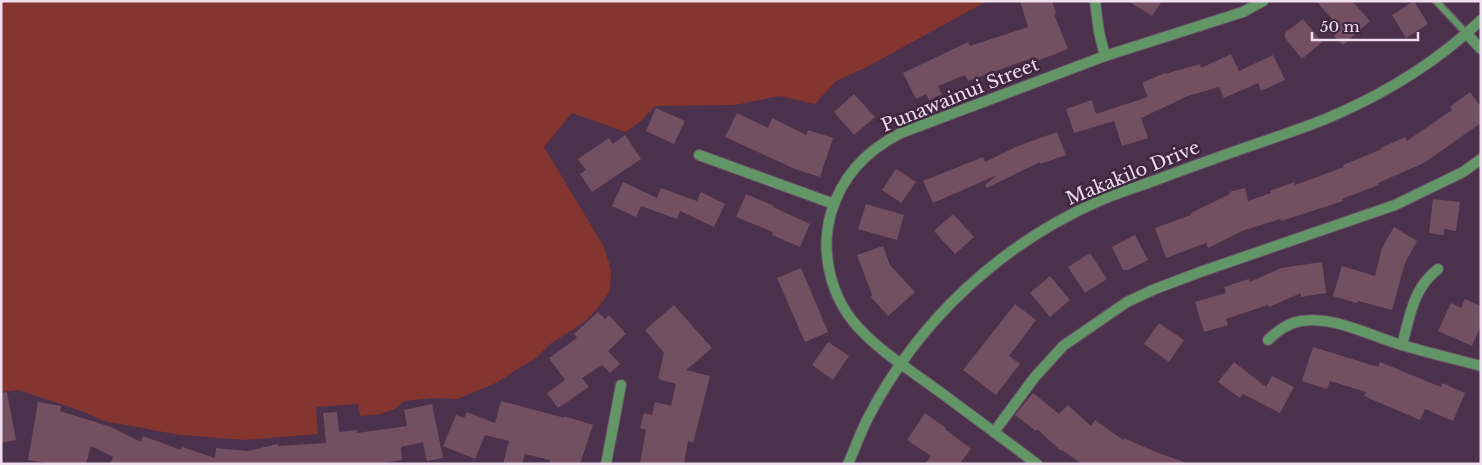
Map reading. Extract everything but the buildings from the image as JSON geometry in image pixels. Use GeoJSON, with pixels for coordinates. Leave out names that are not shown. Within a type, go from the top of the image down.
{"type":"FeatureCollection","features":[{"type":"Feature","properties":{"kind":"street"},"geometry":{"type":"LineString","coordinates":[[1095,1],[1099,32],[1105,56]]}},
{"type":"Feature","properties":{"kind":"street","name":"Punawainui Street"},"geometry":{"type":"LineString","coordinates":[[1037,464],[901,363],[856,325],[844,308],[834,288],[829,268],[828,232],[834,204],[847,178],[855,167],[876,147],[888,139],[1105,56],[1243,12],[1263,1]]}},
{"type":"Feature","properties":{"kind":"street","name":"Makakilo Drive"},"geometry":{"type":"LineString","coordinates":[[848,464],[869,416],[901,363],[928,327],[965,288],[1007,254],[1052,224],[1100,200],[1337,114],[1391,87],[1428,63],[1481,20]]}},
{"type":"Feature","properties":{"kind":"street"},"geometry":{"type":"LineString","coordinates":[[1466,33],[1481,49]]}},
{"type":"Feature","properties":{"kind":"street"},"geometry":{"type":"LineString","coordinates":[[699,156],[834,204]]}},
{"type":"Feature","properties":{"kind":"street"},"geometry":{"type":"LineString","coordinates":[[994,432],[1034,378],[1062,346],[1127,302],[1155,289],[1395,205],[1463,172],[1481,159]]}},
{"type":"Feature","properties":{"kind":"street"},"geometry":{"type":"LineString","coordinates":[[1402,345],[1416,294],[1423,283],[1438,269]]}},
{"type":"Feature","properties":{"kind":"street"},"geometry":{"type":"LineString","coordinates":[[1268,340],[1278,331],[1289,325],[1302,321],[1315,321],[1342,325],[1402,345],[1481,366]]}},
{"type":"Feature","properties":{"kind":"street"},"geometry":{"type":"LineString","coordinates":[[606,464],[621,386]]}},
{"type":"Feature","properties":{"kind":"lane"},"geometry":{"type":"LineString","coordinates":[[1436,1],[1466,33]]}},
{"type":"Feature","properties":{"kind":"shaded area"},"geometry":{"type":"Polygon","coordinates":[[[1,1],[987,1],[867,67],[836,81],[815,104],[779,96],[735,105],[655,106],[641,121],[626,132],[572,113],[544,147],[604,247],[611,270],[610,291],[598,308],[583,323],[550,344],[535,359],[498,382],[457,399],[434,398],[404,401],[389,411],[360,416],[358,404],[316,407],[318,434],[245,440],[180,435],[104,421],[79,410],[18,390],[1,392],[1,1]]]}}]}
